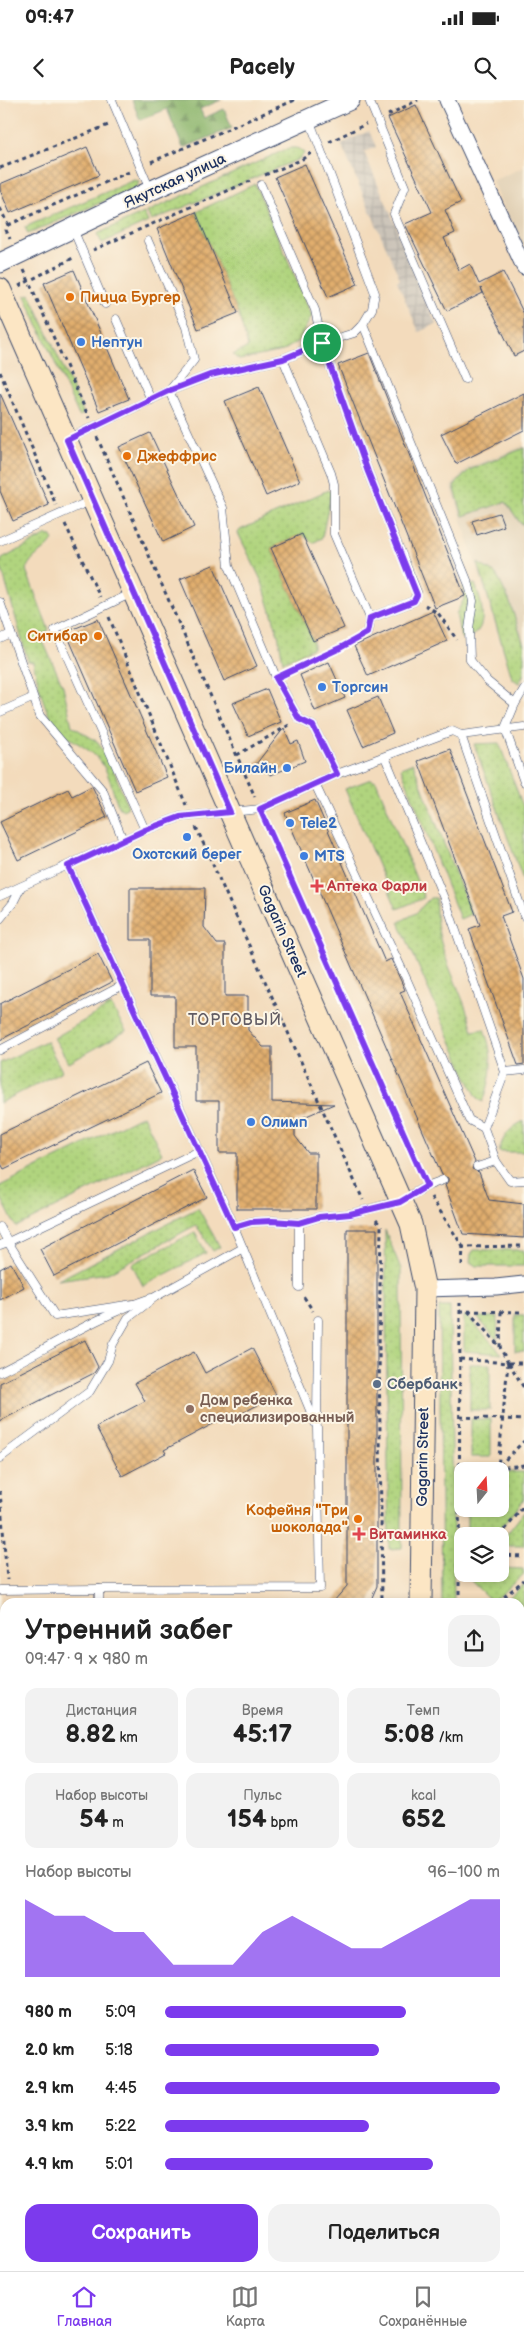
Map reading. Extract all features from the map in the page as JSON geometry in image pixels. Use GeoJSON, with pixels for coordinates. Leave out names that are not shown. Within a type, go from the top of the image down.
{"type":"FeatureCollection","features":[{"type":"Feature","properties":{"kind":"main road","name":"Gagarin Street"},"geometry":{"type":"LineString","coordinates":[[0,289],[411,1224],[425,1289],[421,1598]]}},
{"type":"Feature","properties":{"kind":"street","name":"Якутская улица"},"geometry":{"type":"LineString","coordinates":[[0,263],[150,191],[350,100]]}},
{"type":"Feature","properties":{"kind":"street"},"geometry":{"type":"LineString","coordinates":[[447,100],[524,267]]}},
{"type":"Feature","properties":{"kind":"street"},"geometry":{"type":"LineString","coordinates":[[425,1289],[496,1287],[524,1284]]}},
{"type":"Feature","properties":{"kind":"lane"},"geometry":{"type":"LineString","coordinates":[[112,100],[150,191]]}},
{"type":"Feature","properties":{"kind":"lane"},"geometry":{"type":"LineString","coordinates":[[369,100],[405,187],[394,214],[465,379]]}},
{"type":"Feature","properties":{"kind":"lane"},"geometry":{"type":"LineString","coordinates":[[67,440],[168,391],[210,375],[283,359],[354,332],[363,324],[372,309],[375,293],[309,120]]}},
{"type":"Feature","properties":{"kind":"lane"},"geometry":{"type":"LineString","coordinates":[[261,180],[315,310],[322,343],[368,472],[417,592],[414,601],[370,618]]}},
{"type":"Feature","properties":{"kind":"lane"},"geometry":{"type":"LineString","coordinates":[[73,229],[105,304]]}},
{"type":"Feature","properties":{"kind":"lane"},"geometry":{"type":"LineString","coordinates":[[148,241],[186,327],[194,360],[168,391]]}},
{"type":"Feature","properties":{"kind":"lane"},"geometry":{"type":"LineString","coordinates":[[116,319],[152,400]]}},
{"type":"Feature","properties":{"kind":"lane"},"geometry":{"type":"LineString","coordinates":[[363,324],[469,585],[473,601],[469,629],[470,660],[487,681],[515,704]]}},
{"type":"Feature","properties":{"kind":"lane"},"geometry":{"type":"LineString","coordinates":[[283,359],[331,473],[334,484],[334,534],[370,618],[367,633]]}},
{"type":"Feature","properties":{"kind":"lane"},"geometry":{"type":"LineString","coordinates":[[168,391],[223,508],[229,566],[276,678],[299,719],[313,726],[337,774]]}},
{"type":"Feature","properties":{"kind":"lane"},"geometry":{"type":"LineString","coordinates":[[0,541],[93,499]]}},
{"type":"Feature","properties":{"kind":"lane"},"geometry":{"type":"LineString","coordinates":[[134,592],[55,630],[145,830]]}},
{"type":"Feature","properties":{"kind":"lane"},"geometry":{"type":"LineString","coordinates":[[0,602],[32,698],[45,723],[85,767],[103,791],[124,840]]}},
{"type":"Feature","properties":{"kind":"lane"},"geometry":{"type":"LineString","coordinates":[[0,639],[11,634]]}},
{"type":"Feature","properties":{"kind":"lane"},"geometry":{"type":"LineString","coordinates":[[524,690],[515,704],[505,728],[524,782]]}},
{"type":"Feature","properties":{"kind":"lane"},"geometry":{"type":"LineString","coordinates":[[0,712],[32,698]]}},
{"type":"Feature","properties":{"kind":"lane"},"geometry":{"type":"LineString","coordinates":[[0,896],[145,830],[191,815],[260,809],[337,774],[452,731],[461,735],[524,727]]}},
{"type":"Feature","properties":{"kind":"lane"},"geometry":{"type":"LineString","coordinates":[[461,735],[524,916]]}},
{"type":"Feature","properties":{"kind":"lane"},"geometry":{"type":"LineString","coordinates":[[385,757],[448,908],[504,1072],[484,1128],[496,1161],[510,1181],[524,1180]]}},
{"type":"Feature","properties":{"kind":"lane"},"geometry":{"type":"LineString","coordinates":[[316,784],[406,978],[469,1120],[484,1128]]}},
{"type":"Feature","properties":{"kind":"lane"},"geometry":{"type":"LineString","coordinates":[[68,866],[234,1227],[317,1427]]}},
{"type":"Feature","properties":{"kind":"lane"},"geometry":{"type":"LineString","coordinates":[[0,918],[13,903],[21,887]]}},
{"type":"Feature","properties":{"kind":"lane"},"geometry":{"type":"LineString","coordinates":[[0,1050],[123,985]]}},
{"type":"Feature","properties":{"kind":"lane"},"geometry":{"type":"LineString","coordinates":[[504,1072],[524,1070]]}},
{"type":"Feature","properties":{"kind":"lane"},"geometry":{"type":"LineString","coordinates":[[0,1246],[199,1151]]}},
{"type":"Feature","properties":{"kind":"lane"},"geometry":{"type":"LineString","coordinates":[[476,1167],[496,1161]]}},
{"type":"Feature","properties":{"kind":"lane"},"geometry":{"type":"LineString","coordinates":[[234,1227],[251,1222],[299,1223],[319,1217],[350,1214],[367,1208],[400,1202],[427,1186],[444,1180]]}},
{"type":"Feature","properties":{"kind":"lane"},"geometry":{"type":"LineString","coordinates":[[299,1223],[299,1287]]}},
{"type":"Feature","properties":{"kind":"lane"},"geometry":{"type":"LineString","coordinates":[[0,1227],[55,1316],[133,1304]]}},
{"type":"Feature","properties":{"kind":"lane"},"geometry":{"type":"LineString","coordinates":[[0,1458],[90,1391],[108,1361],[113,1344],[128,1318],[154,1297],[243,1248]]}},
{"type":"Feature","properties":{"kind":"lane"},"geometry":{"type":"LineString","coordinates":[[0,1372],[133,1304],[154,1297]]}},
{"type":"Feature","properties":{"kind":"lane"},"geometry":{"type":"LineString","coordinates":[[4,1590],[320,1588],[317,1427],[318,1320]]}},
{"type":"Feature","properties":{"kind":"lane"},"geometry":{"type":"LineString","coordinates":[[99,1588],[99,1598]]}},
{"type":"Feature","properties":{"kind":"path"},"geometry":{"type":"LineString","coordinates":[[261,180],[300,160],[319,146],[418,100]]}},
{"type":"Feature","properties":{"kind":"path"},"geometry":{"type":"LineString","coordinates":[[0,168],[121,120]]}},
{"type":"Feature","properties":{"kind":"path"},"geometry":{"type":"LineString","coordinates":[[30,281],[83,254],[253,180]]}},
{"type":"Feature","properties":{"kind":"path"},"geometry":{"type":"LineString","coordinates":[[0,208],[8,225],[6,230],[431,1197],[463,1247],[462,1265]]}},
{"type":"Feature","properties":{"kind":"path"},"geometry":{"type":"LineString","coordinates":[[0,233],[6,230]]}},
{"type":"Feature","properties":{"kind":"path"},"geometry":{"type":"LineString","coordinates":[[0,372],[60,514],[104,606],[176,781]]}},
{"type":"Feature","properties":{"kind":"path"},"geometry":{"type":"LineString","coordinates":[[416,598],[438,613],[470,660]]}},
{"type":"Feature","properties":{"kind":"path"},"geometry":{"type":"LineString","coordinates":[[276,678],[367,633]]}},
{"type":"Feature","properties":{"kind":"path"},"geometry":{"type":"LineString","coordinates":[[237,754],[299,719]]}},
{"type":"Feature","properties":{"kind":"path"},"geometry":{"type":"LineString","coordinates":[[204,846],[354,1185],[380,1226],[379,1349],[382,1598]]}},
{"type":"Feature","properties":{"kind":"path"},"geometry":{"type":"LineString","coordinates":[[463,1247],[524,1246]]}},
{"type":"Feature","properties":{"kind":"path"},"geometry":{"type":"LineString","coordinates":[[299,1287],[318,1320]]}},
{"type":"Feature","properties":{"kind":"path"},"geometry":{"type":"LineString","coordinates":[[460,1300],[461,1462]]}},
{"type":"Feature","properties":{"kind":"path"},"geometry":{"type":"LineString","coordinates":[[460,1311],[524,1312]]}},
{"type":"Feature","properties":{"kind":"path"},"geometry":{"type":"LineString","coordinates":[[468,1311],[500,1347],[524,1388]]}},
{"type":"Feature","properties":{"kind":"path"},"geometry":{"type":"LineString","coordinates":[[500,1347],[501,1312]]}},
{"type":"Feature","properties":{"kind":"path"},"geometry":{"type":"LineString","coordinates":[[460,1359],[524,1363]]}},
{"type":"Feature","properties":{"kind":"path"},"geometry":{"type":"LineString","coordinates":[[498,1462],[508,1362]]}},
{"type":"Feature","properties":{"kind":"path"},"geometry":{"type":"LineString","coordinates":[[460,1417],[524,1420]]}},
{"type":"Feature","properties":{"kind":"path"},"geometry":{"type":"LineString","coordinates":[[504,1462],[524,1441]]}},
{"type":"Feature","properties":{"kind":"path"},"geometry":{"type":"LineString","coordinates":[[509,1467],[524,1465]]}},
{"type":"Feature","properties":{"kind":"path"},"geometry":{"type":"LineString","coordinates":[[0,1491],[4,1590]]}},
{"type":"Feature","properties":{"kind":"path"},"geometry":{"type":"LineString","coordinates":[[507,1527],[524,1506]]}},
{"type":"Feature","properties":{"kind":"path"},"geometry":{"type":"LineString","coordinates":[[509,1555],[524,1556]]}},
{"type":"Feature","properties":{"kind":"path"},"geometry":{"type":"LineString","coordinates":[[503,1598],[524,1580]]}},
{"type":"Feature","properties":{"kind":"path"},"geometry":{"type":"LineString","coordinates":[[459,1598],[460,1582]]}},
{"type":"Feature","properties":{"kind":"shaded area"},"geometry":{"type":"Polygon","coordinates":[[[369,131],[376,147],[364,152],[416,272],[414,274],[436,324],[419,332],[397,281],[400,279],[341,144],[369,131]]]}},
{"type":"Feature","properties":{"kind":"shaded area"},"geometry":{"type":"Polygon","coordinates":[[[524,167],[524,248],[521,250],[492,181],[524,167]]]}},
{"type":"Feature","properties":{"kind":"shaded area"},"geometry":{"type":"Polygon","coordinates":[[[524,445],[524,688],[512,679],[451,486],[468,467],[524,445]]]}},
{"type":"Feature","properties":{"kind":"green space"},"geometry":{"type":"Polygon","coordinates":[[[132,100],[221,100],[200,109],[204,118],[224,109],[232,128],[183,148],[167,109],[140,120],[132,100]]]}},
{"type":"Feature","properties":{"kind":"green space"},"geometry":{"type":"Polygon","coordinates":[[[289,148],[297,148],[303,151],[304,154],[299,159],[151,221],[147,212],[289,148]]]}},
{"type":"Feature","properties":{"kind":"green space"},"geometry":{"type":"Polygon","coordinates":[[[134,180],[139,181],[137,187],[28,234],[25,227],[134,180]]]}},
{"type":"Feature","properties":{"kind":"green space"},"geometry":{"type":"Polygon","coordinates":[[[255,184],[312,316],[298,341],[283,351],[239,360],[233,355],[248,347],[238,313],[196,212],[255,184]]]}},
{"type":"Feature","properties":{"kind":"green space"},"geometry":{"type":"Polygon","coordinates":[[[144,213],[148,222],[102,243],[97,234],[144,213]]]}},
{"type":"Feature","properties":{"kind":"green space"},"geometry":{"type":"Polygon","coordinates":[[[30,294],[84,414],[79,416],[25,296],[30,294]]]}},
{"type":"Feature","properties":{"kind":"green space"},"geometry":{"type":"Polygon","coordinates":[[[524,448],[524,525],[520,523],[506,502],[463,516],[454,486],[469,470],[524,448]]]}},
{"type":"Feature","properties":{"kind":"green space"},"geometry":{"type":"Polygon","coordinates":[[[328,490],[331,493],[322,538],[313,543],[302,534],[271,548],[313,641],[313,648],[283,662],[278,634],[262,582],[238,533],[240,530],[328,490]]]}},
{"type":"Feature","properties":{"kind":"green space"},"geometry":{"type":"Polygon","coordinates":[[[47,535],[52,536],[53,540],[50,545],[32,560],[26,570],[49,630],[41,637],[63,686],[72,726],[98,742],[114,771],[128,807],[123,810],[119,807],[101,762],[91,752],[63,733],[51,719],[43,700],[33,662],[28,661],[0,563],[2,559],[47,535]]]}},
{"type":"Feature","properties":{"kind":"green space"},"geometry":{"type":"Polygon","coordinates":[[[478,563],[496,574],[509,600],[524,645],[524,673],[519,683],[512,678],[478,563]]]}},
{"type":"Feature","properties":{"kind":"green space"},"geometry":{"type":"Polygon","coordinates":[[[475,584],[482,609],[481,625],[477,632],[471,636],[461,638],[456,614],[465,597],[463,586],[475,584]]]}},
{"type":"Feature","properties":{"kind":"green space"},"geometry":{"type":"Polygon","coordinates":[[[499,743],[524,809],[524,883],[474,744],[499,743]]]}},
{"type":"Feature","properties":{"kind":"green space"},"geometry":{"type":"Polygon","coordinates":[[[413,763],[471,914],[460,919],[401,768],[413,763]]]}},
{"type":"Feature","properties":{"kind":"green space"},"geometry":{"type":"Polygon","coordinates":[[[371,779],[376,781],[424,898],[397,909],[345,789],[371,779]]]}},
{"type":"Feature","properties":{"kind":"green space"},"geometry":{"type":"Polygon","coordinates":[[[430,898],[436,898],[436,916],[443,950],[473,1031],[484,1029],[487,1039],[491,1066],[489,1083],[483,1102],[477,1097],[465,1073],[399,922],[416,913],[430,898]]]}},
{"type":"Feature","properties":{"kind":"green space"},"geometry":{"type":"Polygon","coordinates":[[[111,1005],[126,1031],[69,1063],[54,1038],[111,1005]]]}},
{"type":"Feature","properties":{"kind":"green space"},"geometry":{"type":"Polygon","coordinates":[[[46,1041],[62,1071],[0,1103],[0,1063],[46,1041]]]}},
{"type":"Feature","properties":{"kind":"green space"},"geometry":{"type":"Polygon","coordinates":[[[143,1115],[162,1154],[16,1227],[0,1196],[0,1186],[143,1115]]]}},
{"type":"Feature","properties":{"kind":"green space"},"geometry":{"type":"Polygon","coordinates":[[[524,1121],[524,1152],[499,1152],[507,1133],[524,1121]]]}},
{"type":"Feature","properties":{"kind":"green space"},"geometry":{"type":"Polygon","coordinates":[[[198,1208],[220,1247],[213,1251],[196,1225],[108,1273],[58,1280],[198,1208]]]}},
{"type":"Feature","properties":{"kind":"green space"},"geometry":{"type":"Polygon","coordinates":[[[385,1230],[401,1269],[402,1548],[389,1549],[385,1230]]]}},
{"type":"Feature","properties":{"kind":"green space"},"geometry":{"type":"Polygon","coordinates":[[[195,1232],[206,1253],[143,1286],[132,1264],[195,1232]]]}},
{"type":"Feature","properties":{"kind":"green space"},"geometry":{"type":"Polygon","coordinates":[[[474,1250],[524,1250],[524,1266],[476,1266],[470,1262],[471,1254],[474,1250]]]}},
{"type":"Feature","properties":{"kind":"green space"},"geometry":{"type":"Polygon","coordinates":[[[439,1307],[450,1307],[454,1598],[442,1598],[439,1307]]]}},
{"type":"Feature","properties":{"kind":"green space"},"geometry":{"type":"Polygon","coordinates":[[[515,1315],[524,1315],[524,1351],[515,1351],[515,1315]]]}},
{"type":"Feature","properties":{"kind":"green space"},"geometry":{"type":"Polygon","coordinates":[[[464,1316],[467,1316],[502,1354],[464,1351],[464,1316]]]}},
{"type":"Feature","properties":{"kind":"green space"},"geometry":{"type":"Polygon","coordinates":[[[477,1317],[498,1317],[497,1340],[477,1317]]]}},
{"type":"Feature","properties":{"kind":"green space"},"geometry":{"type":"Polygon","coordinates":[[[470,1364],[490,1364],[490,1410],[470,1410],[470,1364]]]}},
{"type":"Feature","properties":{"kind":"green space"},"geometry":{"type":"Polygon","coordinates":[[[471,1419],[491,1419],[491,1457],[471,1457],[471,1419]]]}},
{"type":"Feature","properties":{"kind":"green space"},"geometry":{"type":"Polygon","coordinates":[[[509,1472],[524,1472],[524,1499],[509,1518],[509,1472]]]}},
{"type":"Feature","properties":{"kind":"green space"},"geometry":{"type":"Polygon","coordinates":[[[524,1512],[524,1546],[509,1546],[509,1531],[524,1512]]]}},
{"type":"Feature","properties":{"kind":"green space"},"geometry":{"type":"Polygon","coordinates":[[[467,1518],[509,1518],[501,1527],[467,1527],[467,1518]]]}},
{"type":"Feature","properties":{"kind":"green space"},"geometry":{"type":"Polygon","coordinates":[[[509,1568],[523,1569],[524,1574],[497,1598],[488,1598],[472,1582],[509,1582],[509,1568]]]}},
{"type":"Feature","properties":{"kind":"green space"},"geometry":{"type":"Polygon","coordinates":[[[524,1584],[524,1598],[508,1598],[524,1584]]]}},
{"type":"Feature","properties":{"kind":"building"},"geometry":{"type":"Polygon","coordinates":[[[416,105],[461,202],[445,210],[455,233],[444,238],[459,270],[470,264],[479,284],[503,272],[524,314],[524,351],[514,356],[481,288],[483,293],[447,311],[405,224],[432,212],[388,118],[416,105]]]}},
{"type":"Feature","properties":{"kind":"building"},"geometry":{"type":"Polygon","coordinates":[[[87,147],[99,175],[10,213],[0,190],[0,184],[87,147]]]}},
{"type":"Feature","properties":{"kind":"building"},"geometry":{"type":"Polygon","coordinates":[[[305,164],[358,284],[328,297],[275,177],[305,164]]]}},
{"type":"Feature","properties":{"kind":"building"},"geometry":{"type":"Polygon","coordinates":[[[196,212],[238,313],[198,329],[157,229],[196,212]]]}},
{"type":"Feature","properties":{"kind":"building"},"geometry":{"type":"Polygon","coordinates":[[[74,270],[129,399],[99,411],[44,283],[74,270]]]}},
{"type":"Feature","properties":{"kind":"building"},"geometry":{"type":"Polygon","coordinates":[[[369,353],[465,596],[435,608],[338,365],[369,353]]]}},
{"type":"Feature","properties":{"kind":"building"},"geometry":{"type":"Polygon","coordinates":[[[259,387],[300,481],[266,496],[225,401],[259,387]]]}},
{"type":"Feature","properties":{"kind":"building"},"geometry":{"type":"Polygon","coordinates":[[[0,393],[49,505],[13,521],[0,491],[0,393]]]}},
{"type":"Feature","properties":{"kind":"building"},"geometry":{"type":"Polygon","coordinates":[[[524,393],[524,430],[456,464],[441,434],[524,393]]]}},
{"type":"Feature","properties":{"kind":"building"},"geometry":{"type":"Polygon","coordinates":[[[150,433],[194,527],[163,542],[119,447],[150,433]]]}},
{"type":"Feature","properties":{"kind":"building"},"geometry":{"type":"Polygon","coordinates":[[[499,513],[504,526],[477,535],[472,521],[499,513]]]}},
{"type":"Feature","properties":{"kind":"building"},"geometry":{"type":"Polygon","coordinates":[[[302,534],[344,628],[313,641],[271,548],[302,534]]]}},
{"type":"Feature","properties":{"kind":"building"},"geometry":{"type":"Polygon","coordinates":[[[213,565],[257,666],[224,681],[180,579],[213,565]]]}},
{"type":"Feature","properties":{"kind":"building"},"geometry":{"type":"Polygon","coordinates":[[[433,611],[447,641],[368,676],[354,646],[433,611]]]}},
{"type":"Feature","properties":{"kind":"building"},"geometry":{"type":"Polygon","coordinates":[[[98,619],[167,777],[135,791],[66,632],[98,619]]]}},
{"type":"Feature","properties":{"kind":"building","name":"Торгсин"},"geometry":{"type":"Polygon","coordinates":[[[329,662],[345,698],[315,711],[300,675],[329,662]]]}},
{"type":"Feature","properties":{"kind":"building"},"geometry":{"type":"Polygon","coordinates":[[[267,689],[281,722],[248,736],[233,703],[267,689]]]}},
{"type":"Feature","properties":{"kind":"building"},"geometry":{"type":"Polygon","coordinates":[[[378,697],[393,733],[363,746],[347,710],[378,697]]]}},
{"type":"Feature","properties":{"kind":"building"},"geometry":{"type":"Polygon","coordinates":[[[284,728],[291,744],[298,741],[305,761],[271,775],[256,764],[284,728]]]}},
{"type":"Feature","properties":{"kind":"building"},"geometry":{"type":"Polygon","coordinates":[[[450,749],[512,912],[501,916],[524,979],[524,1064],[518,1065],[469,929],[480,925],[418,761],[450,749]]]}},
{"type":"Feature","properties":{"kind":"building"},"geometry":{"type":"Polygon","coordinates":[[[92,786],[107,817],[18,860],[0,822],[68,789],[72,796],[92,786]]]}},
{"type":"Feature","properties":{"kind":"building"},"geometry":{"type":"Polygon","coordinates":[[[315,800],[385,962],[391,959],[405,990],[400,992],[475,1162],[472,1169],[479,1172],[489,1200],[524,1204],[524,1238],[463,1234],[445,1185],[448,1178],[442,1175],[285,813],[315,800]]]}},
{"type":"Feature","properties":{"kind":"building"},"geometry":{"type":"Polygon","coordinates":[[[130,888],[205,888],[204,927],[217,944],[225,944],[225,996],[248,996],[248,1030],[263,1047],[272,1047],[272,1102],[334,1104],[295,1121],[295,1136],[308,1153],[316,1153],[316,1209],[237,1209],[237,1153],[219,1153],[219,1101],[196,1101],[196,1047],[175,1047],[175,996],[150,996],[150,940],[130,940],[130,888]]]}},
{"type":"Feature","properties":{"kind":"building"},"geometry":{"type":"Polygon","coordinates":[[[98,954],[112,982],[0,1040],[0,1004],[98,954]]]}},
{"type":"Feature","properties":{"kind":"building"},"geometry":{"type":"Polygon","coordinates":[[[146,1063],[161,1093],[4,1169],[0,1162],[0,1134],[146,1063]]]}},
{"type":"Feature","properties":{"kind":"building"},"geometry":{"type":"Polygon","coordinates":[[[193,1170],[207,1197],[54,1276],[40,1249],[193,1170]]]}},
{"type":"Feature","properties":{"kind":"building"},"geometry":{"type":"Polygon","coordinates":[[[347,1229],[377,1229],[377,1586],[372,1598],[336,1598],[347,1586],[347,1229]]]}},
{"type":"Feature","properties":{"kind":"building"},"geometry":{"type":"Polygon","coordinates":[[[11,1263],[24,1287],[0,1300],[0,1269],[11,1263]]]}},
{"type":"Feature","properties":{"kind":"building"},"geometry":{"type":"Polygon","coordinates":[[[85,1340],[98,1367],[94,1373],[0,1421],[0,1383],[85,1340]]]}},
{"type":"Feature","properties":{"kind":"building","name":"Дом ребенка специализированный"},"geometry":{"type":"Polygon","coordinates":[[[252,1348],[276,1395],[228,1421],[226,1417],[164,1450],[166,1453],[122,1476],[96,1427],[145,1401],[135,1383],[194,1352],[205,1373],[252,1348]]]}},
{"type":"Feature","properties":{"kind":"place","name":"Пицца Бургер"},"geometry":{"type":"Point","coordinates":[70,297]}},
{"type":"Feature","properties":{"kind":"place","name":"Нептун"},"geometry":{"type":"Point","coordinates":[81,342]}},
{"type":"Feature","properties":{"kind":"place","name":"Джеффрис"},"geometry":{"type":"Point","coordinates":[127,456]}},
{"type":"Feature","properties":{"kind":"place","name":"Ситибар"},"geometry":{"type":"Point","coordinates":[98,636]}},
{"type":"Feature","properties":{"kind":"place","name":"Торгсин"},"geometry":{"type":"Point","coordinates":[322,687]}},
{"type":"Feature","properties":{"kind":"place","name":"Билайн"},"geometry":{"type":"Point","coordinates":[287,768]}},
{"type":"Feature","properties":{"kind":"place","name":"Tele2"},"geometry":{"type":"Point","coordinates":[290,823]}},
{"type":"Feature","properties":{"kind":"place","name":"Охотский берег"},"geometry":{"type":"Point","coordinates":[187,837]}},
{"type":"Feature","properties":{"kind":"place","name":"MTS"},"geometry":{"type":"Point","coordinates":[304,856]}},
{"type":"Feature","properties":{"kind":"place","name":"Аптека Фарли"},"geometry":{"type":"Point","coordinates":[317,886]}},
{"type":"Feature","properties":{"kind":"place","name":"Олимп"},"geometry":{"type":"Point","coordinates":[251,1122]}},
{"type":"Feature","properties":{"kind":"place","name":"Сбербанк"},"geometry":{"type":"Point","coordinates":[377,1384]}},
{"type":"Feature","properties":{"kind":"place","name":"Дом ребенка специализированный"},"geometry":{"type":"Point","coordinates":[190,1409]}},
{"type":"Feature","properties":{"kind":"place","name":"Кофейня \"Три шоколада\""},"geometry":{"type":"Point","coordinates":[358,1519]}},
{"type":"Feature","properties":{"kind":"place","name":"Витаминка"},"geometry":{"type":"Point","coordinates":[359,1534]}},
{"type":"Feature","properties":{"kind":"district","name":"ТОРГОВЫЙ"},"geometry":{"type":"Point","coordinates":[235,1020]}},
{"type":"Feature","properties":{"kind":"route"},"geometry":{"type":"LineString","coordinates":[[322,343],[368,472],[417,595],[414,601],[370,618],[367,633],[276,678],[299,719],[313,726],[337,774],[260,809],[420,1174],[427,1186],[400,1202],[367,1208],[350,1214],[319,1217],[299,1223],[251,1222],[234,1227],[68,866],[145,830],[180,817],[230,812],[67,440],[168,391],[210,375],[283,359],[322,343]]}}]}
